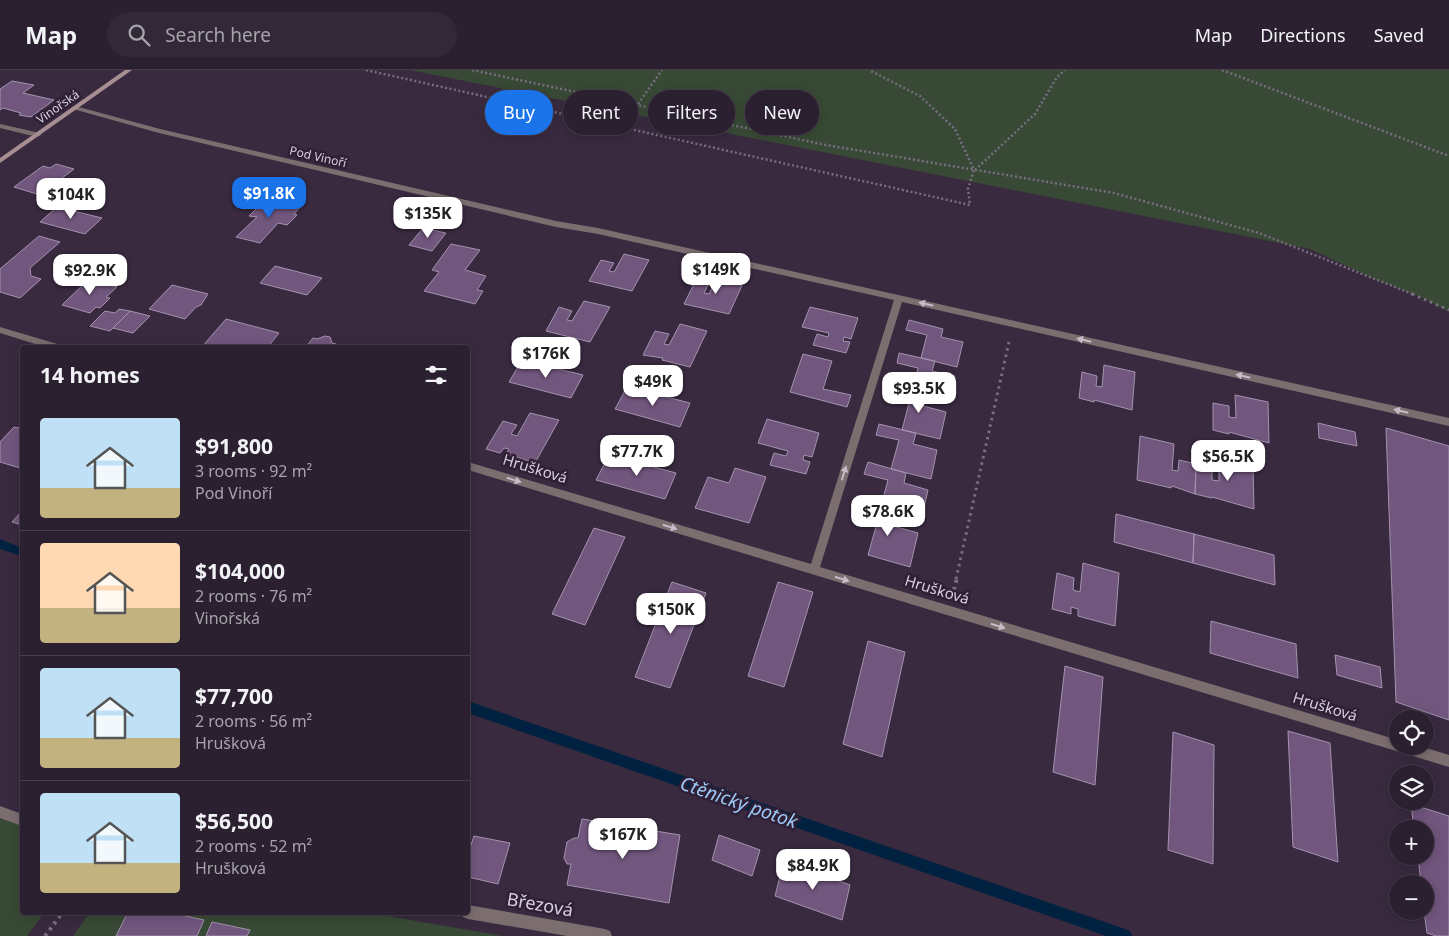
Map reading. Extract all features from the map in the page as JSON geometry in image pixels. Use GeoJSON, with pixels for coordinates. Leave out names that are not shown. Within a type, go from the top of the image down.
{"type":"FeatureCollection","features":[{"type":"Feature","properties":{"kind":"street","name":"Vinořská"},"geometry":{"type":"LineString","coordinates":[[0,162],[129,70]]}},
{"type":"Feature","properties":{"kind":"street","name":"Pod Vinoří"},"geometry":{"type":"LineString","coordinates":[[75,108],[159,131],[556,224],[598,231],[1449,422]]}},
{"type":"Feature","properties":{"kind":"street"},"geometry":{"type":"LineString","coordinates":[[0,126],[37,135]]}},
{"type":"Feature","properties":{"kind":"street"},"geometry":{"type":"LineString","coordinates":[[814,570],[899,298]]}},
{"type":"Feature","properties":{"kind":"street"},"geometry":{"type":"LineString","coordinates":[[0,330],[51,345]]}},
{"type":"Feature","properties":{"kind":"street","name":"Hrušková"},"geometry":{"type":"LineString","coordinates":[[470,467],[1389,743]]}},
{"type":"Feature","properties":{"kind":"street","name":"Hrušková"},"geometry":{"type":"LineString","coordinates":[[1429,755],[1449,761]]}},
{"type":"Feature","properties":{"kind":"street"},"geometry":{"type":"LineString","coordinates":[[0,812],[20,819]]}},
{"type":"Feature","properties":{"kind":"street","name":"Březová"},"geometry":{"type":"LineString","coordinates":[[470,912],[605,936]]}},
{"type":"Feature","properties":{"kind":"path"},"geometry":{"type":"LineString","coordinates":[[366,70],[970,204],[968,189],[974,170],[1035,114],[1057,77],[1065,70]]}},
{"type":"Feature","properties":{"kind":"path"},"geometry":{"type":"LineString","coordinates":[[472,70],[570,90]]}},
{"type":"Feature","properties":{"kind":"path"},"geometry":{"type":"LineString","coordinates":[[662,70],[638,104],[826,145],[1114,193],[1259,233],[1365,274],[1449,310]]}},
{"type":"Feature","properties":{"kind":"path"},"geometry":{"type":"LineString","coordinates":[[870,70],[920,96],[955,129],[974,170]]}},
{"type":"Feature","properties":{"kind":"path"},"geometry":{"type":"LineString","coordinates":[[1222,70],[1449,156]]}},
{"type":"Feature","properties":{"kind":"path"},"geometry":{"type":"LineString","coordinates":[[950,611],[1013,324]]}},
{"type":"Feature","properties":{"kind":"path"},"geometry":{"type":"LineString","coordinates":[[45,936],[61,915]]}},
{"type":"Feature","properties":{"kind":"green space"},"geometry":{"type":"Polygon","coordinates":[[[410,70],[1449,70],[1449,312],[1421,297],[1372,278],[1310,249],[735,135],[735,90],[648,90],[648,117],[638,115],[638,90],[563,90],[563,100],[553,98],[553,90],[511,90],[410,70]]]}},
{"type":"Feature","properties":{"kind":"green space"},"geometry":{"type":"Polygon","coordinates":[[[0,816],[20,821],[20,915],[43,915],[27,936],[0,936],[0,816]]]}},
{"type":"Feature","properties":{"kind":"green space"},"geometry":{"type":"Polygon","coordinates":[[[88,915],[382,915],[503,936],[73,936],[88,915]]]}},
{"type":"Feature","properties":{"kind":"building"},"geometry":{"type":"Polygon","coordinates":[[[12,81],[34,85],[23,93],[54,100],[31,117],[19,115],[21,113],[3,108],[0,110],[0,89],[12,81]]]}},
{"type":"Feature","properties":{"kind":"building"},"geometry":{"type":"Polygon","coordinates":[[[56,164],[74,169],[40,195],[14,187],[43,166],[50,168],[56,164]]]}},
{"type":"Feature","properties":{"kind":"building"},"geometry":{"type":"Polygon","coordinates":[[[270,198],[301,206],[294,214],[297,215],[287,225],[278,223],[260,243],[236,237],[257,217],[249,216],[270,198]]]}},
{"type":"Feature","properties":{"kind":"building"},"geometry":{"type":"Polygon","coordinates":[[[57,207],[102,218],[85,234],[40,222],[57,207]]]}},
{"type":"Feature","properties":{"kind":"building"},"geometry":{"type":"Polygon","coordinates":[[[423,228],[446,233],[432,251],[409,245],[423,228]]]}},
{"type":"Feature","properties":{"kind":"building"},"geometry":{"type":"Polygon","coordinates":[[[39,236],[60,242],[30,268],[31,276],[41,279],[20,298],[0,292],[0,269],[39,236]]]}},
{"type":"Feature","properties":{"kind":"building"},"geometry":{"type":"Polygon","coordinates":[[[451,244],[480,250],[465,270],[486,276],[477,290],[483,291],[475,304],[424,291],[439,272],[432,270],[451,244]]]}},
{"type":"Feature","properties":{"kind":"building"},"geometry":{"type":"Polygon","coordinates":[[[624,254],[649,260],[632,291],[589,281],[601,260],[614,263],[609,271],[614,272],[624,254]]]}},
{"type":"Feature","properties":{"kind":"building"},"geometry":{"type":"Polygon","coordinates":[[[275,266],[322,278],[307,295],[260,283],[275,266]]]}},
{"type":"Feature","properties":{"kind":"building"},"geometry":{"type":"Polygon","coordinates":[[[718,276],[744,281],[729,314],[684,304],[695,282],[708,285],[704,293],[709,294],[718,276]]]}},
{"type":"Feature","properties":{"kind":"building"},"geometry":{"type":"Polygon","coordinates":[[[89,279],[117,287],[106,297],[110,298],[100,308],[96,307],[90,313],[62,305],[89,279]]]}},
{"type":"Feature","properties":{"kind":"building"},"geometry":{"type":"Polygon","coordinates":[[[172,285],[208,294],[201,305],[196,307],[185,319],[149,309],[172,285]]]}},
{"type":"Feature","properties":{"kind":"building"},"geometry":{"type":"Polygon","coordinates":[[[584,301],[610,307],[590,342],[546,331],[559,307],[572,311],[567,320],[572,321],[584,301]]]}},
{"type":"Feature","properties":{"kind":"building"},"geometry":{"type":"Polygon","coordinates":[[[810,307],[858,318],[851,339],[844,337],[843,341],[850,342],[846,353],[813,345],[817,334],[828,337],[829,333],[802,327],[810,307]]]}},
{"type":"Feature","properties":{"kind":"building"},"geometry":{"type":"Polygon","coordinates":[[[119,309],[130,311],[110,331],[90,326],[105,311],[115,313],[119,309]]]}},
{"type":"Feature","properties":{"kind":"building"},"geometry":{"type":"Polygon","coordinates":[[[130,311],[150,316],[133,333],[113,328],[130,311]]]}},
{"type":"Feature","properties":{"kind":"building"},"geometry":{"type":"Polygon","coordinates":[[[226,319],[279,333],[269,345],[204,345],[226,319]]]}},
{"type":"Feature","properties":{"kind":"building"},"geometry":{"type":"Polygon","coordinates":[[[909,320],[943,329],[941,337],[963,342],[957,367],[921,358],[927,335],[906,330],[909,320]]]}},
{"type":"Feature","properties":{"kind":"building"},"geometry":{"type":"Polygon","coordinates":[[[680,324],[707,331],[690,367],[662,360],[663,358],[643,355],[655,331],[669,334],[664,344],[669,345],[680,324]]]}},
{"type":"Feature","properties":{"kind":"building"},"geometry":{"type":"Polygon","coordinates":[[[325,336],[330,337],[332,343],[336,344],[307,345],[313,338],[317,339],[325,336]]]}},
{"type":"Feature","properties":{"kind":"building"},"geometry":{"type":"Polygon","coordinates":[[[899,353],[935,361],[932,371],[955,376],[949,402],[912,393],[918,368],[897,363],[899,353]]]}},
{"type":"Feature","properties":{"kind":"building"},"geometry":{"type":"Polygon","coordinates":[[[803,354],[832,361],[823,389],[851,395],[847,407],[790,392],[803,354]]]}},
{"type":"Feature","properties":{"kind":"building"},"geometry":{"type":"Polygon","coordinates":[[[522,360],[583,375],[571,398],[509,382],[522,360]]]}},
{"type":"Feature","properties":{"kind":"building"},"geometry":{"type":"Polygon","coordinates":[[[1104,365],[1135,372],[1132,410],[1079,398],[1082,372],[1097,376],[1096,386],[1102,387],[1104,365]]]}},
{"type":"Feature","properties":{"kind":"building"},"geometry":{"type":"Polygon","coordinates":[[[627,387],[690,403],[680,427],[615,409],[627,387]]]}},
{"type":"Feature","properties":{"kind":"building"},"geometry":{"type":"Polygon","coordinates":[[[890,387],[926,396],[923,406],[946,412],[940,439],[902,430],[909,403],[887,397],[890,387]]]}},
{"type":"Feature","properties":{"kind":"building"},"geometry":{"type":"Polygon","coordinates":[[[1235,395],[1268,402],[1269,443],[1229,432],[1229,434],[1213,430],[1213,403],[1229,406],[1229,417],[1236,418],[1235,395]]]}},
{"type":"Feature","properties":{"kind":"building"},"geometry":{"type":"Polygon","coordinates":[[[530,413],[559,420],[535,463],[506,454],[509,449],[504,448],[500,453],[486,449],[503,421],[517,425],[511,434],[517,436],[530,413]]]}},
{"type":"Feature","properties":{"kind":"building"},"geometry":{"type":"Polygon","coordinates":[[[767,419],[819,433],[812,457],[804,455],[803,460],[810,462],[806,474],[770,465],[774,453],[786,456],[788,451],[758,443],[767,419]]]}},
{"type":"Feature","properties":{"kind":"building"},"geometry":{"type":"Polygon","coordinates":[[[1318,423],[1355,432],[1357,446],[1319,438],[1318,423]]]}},
{"type":"Feature","properties":{"kind":"building"},"geometry":{"type":"Polygon","coordinates":[[[879,424],[916,433],[913,444],[937,450],[931,479],[891,469],[899,440],[876,435],[879,424]]]}},
{"type":"Feature","properties":{"kind":"building"},"geometry":{"type":"Polygon","coordinates":[[[20,426],[20,468],[0,462],[0,442],[14,427],[18,428],[20,426]]]}},
{"type":"Feature","properties":{"kind":"building"},"geometry":{"type":"Polygon","coordinates":[[[1386,428],[1449,446],[1449,720],[1434,715],[1434,710],[1420,710],[1396,702],[1386,428]]]}},
{"type":"Feature","properties":{"kind":"building"},"geometry":{"type":"Polygon","coordinates":[[[1140,436],[1174,444],[1172,470],[1178,471],[1179,460],[1196,464],[1195,494],[1172,486],[1171,488],[1137,480],[1140,436]]]}},
{"type":"Feature","properties":{"kind":"building"},"geometry":{"type":"Polygon","coordinates":[[[609,455],[676,473],[665,499],[596,480],[609,455]]]}},
{"type":"Feature","properties":{"kind":"building"},"geometry":{"type":"Polygon","coordinates":[[[1219,456],[1253,464],[1254,509],[1195,494],[1196,464],[1212,468],[1212,480],[1219,481],[1219,456]]]}},
{"type":"Feature","properties":{"kind":"building"},"geometry":{"type":"Polygon","coordinates":[[[868,462],[906,473],[904,483],[928,490],[921,521],[880,510],[888,480],[864,474],[868,462]]]}},
{"type":"Feature","properties":{"kind":"building"},"geometry":{"type":"Polygon","coordinates":[[[735,468],[766,477],[749,523],[695,508],[708,477],[729,483],[735,468]]]}},
{"type":"Feature","properties":{"kind":"building"},"geometry":{"type":"Polygon","coordinates":[[[856,504],[896,514],[893,526],[918,533],[910,567],[868,555],[877,523],[853,516],[856,504]]]}},
{"type":"Feature","properties":{"kind":"building"},"geometry":{"type":"Polygon","coordinates":[[[20,513],[20,524],[12,522],[20,513]]]}},
{"type":"Feature","properties":{"kind":"building"},"geometry":{"type":"Polygon","coordinates":[[[1116,514],[1194,534],[1193,563],[1114,542],[1116,514]]]}},
{"type":"Feature","properties":{"kind":"building"},"geometry":{"type":"Polygon","coordinates":[[[594,528],[625,537],[585,625],[552,614],[594,528]]]}},
{"type":"Feature","properties":{"kind":"building"},"geometry":{"type":"Polygon","coordinates":[[[1194,534],[1274,555],[1275,585],[1193,563],[1194,534]]]}},
{"type":"Feature","properties":{"kind":"building"},"geometry":{"type":"Polygon","coordinates":[[[1083,563],[1119,573],[1115,626],[1078,616],[1078,609],[1071,607],[1071,614],[1052,609],[1057,573],[1074,578],[1073,590],[1080,592],[1083,563]]]}},
{"type":"Feature","properties":{"kind":"building"},"geometry":{"type":"Polygon","coordinates":[[[672,582],[706,593],[670,688],[635,677],[672,582]]]}},
{"type":"Feature","properties":{"kind":"building"},"geometry":{"type":"Polygon","coordinates":[[[778,582],[813,592],[784,687],[748,676],[778,582]]]}},
{"type":"Feature","properties":{"kind":"building"},"geometry":{"type":"Polygon","coordinates":[[[1211,621],[1296,644],[1298,678],[1210,653],[1211,621]]]}},
{"type":"Feature","properties":{"kind":"building"},"geometry":{"type":"Polygon","coordinates":[[[868,641],[905,652],[882,757],[843,744],[868,641]]]}},
{"type":"Feature","properties":{"kind":"building"},"geometry":{"type":"Polygon","coordinates":[[[1335,655],[1380,667],[1382,688],[1337,675],[1335,655]]]}},
{"type":"Feature","properties":{"kind":"building"},"geometry":{"type":"Polygon","coordinates":[[[1065,666],[1103,677],[1095,785],[1053,772],[1065,666]]]}},
{"type":"Feature","properties":{"kind":"building"},"geometry":{"type":"Polygon","coordinates":[[[1288,731],[1330,743],[1338,862],[1293,847],[1288,731]]]}},
{"type":"Feature","properties":{"kind":"building"},"geometry":{"type":"Polygon","coordinates":[[[1173,732],[1214,745],[1213,864],[1168,850],[1173,732]]]}},
{"type":"Feature","properties":{"kind":"building"},"geometry":{"type":"Polygon","coordinates":[[[1412,810],[1430,810],[1449,816],[1449,936],[1436,936],[1427,933],[1425,920],[1434,920],[1434,875],[1420,875],[1419,865],[1434,865],[1434,820],[1413,820],[1412,810]]]}},
{"type":"Feature","properties":{"kind":"building"},"geometry":{"type":"Polygon","coordinates":[[[582,819],[680,835],[669,903],[567,885],[571,864],[567,864],[564,858],[567,842],[578,838],[582,819]]]}},
{"type":"Feature","properties":{"kind":"building"},"geometry":{"type":"Polygon","coordinates":[[[719,835],[760,850],[752,876],[712,860],[719,835]]]}},
{"type":"Feature","properties":{"kind":"building"},"geometry":{"type":"Polygon","coordinates":[[[474,836],[510,843],[498,884],[470,877],[470,848],[474,836]]]}},
{"type":"Feature","properties":{"kind":"building"},"geometry":{"type":"Polygon","coordinates":[[[784,861],[850,885],[842,920],[775,896],[784,861]]]}},
{"type":"Feature","properties":{"kind":"building"},"geometry":{"type":"Polygon","coordinates":[[[126,915],[181,915],[204,920],[197,936],[116,936],[126,915]]]}},
{"type":"Feature","properties":{"kind":"building"},"geometry":{"type":"Polygon","coordinates":[[[212,922],[250,930],[247,936],[206,936],[212,922]]]}},
{"type":"Feature","properties":{"kind":"waterway","name":"Ctěnický potok"},"geometry":{"type":"LineString","coordinates":[[0,544],[20,551]]}},
{"type":"Feature","properties":{"kind":"waterway","name":"Ctěnický potok"},"geometry":{"type":"LineString","coordinates":[[470,708],[1125,936]]}}]}
